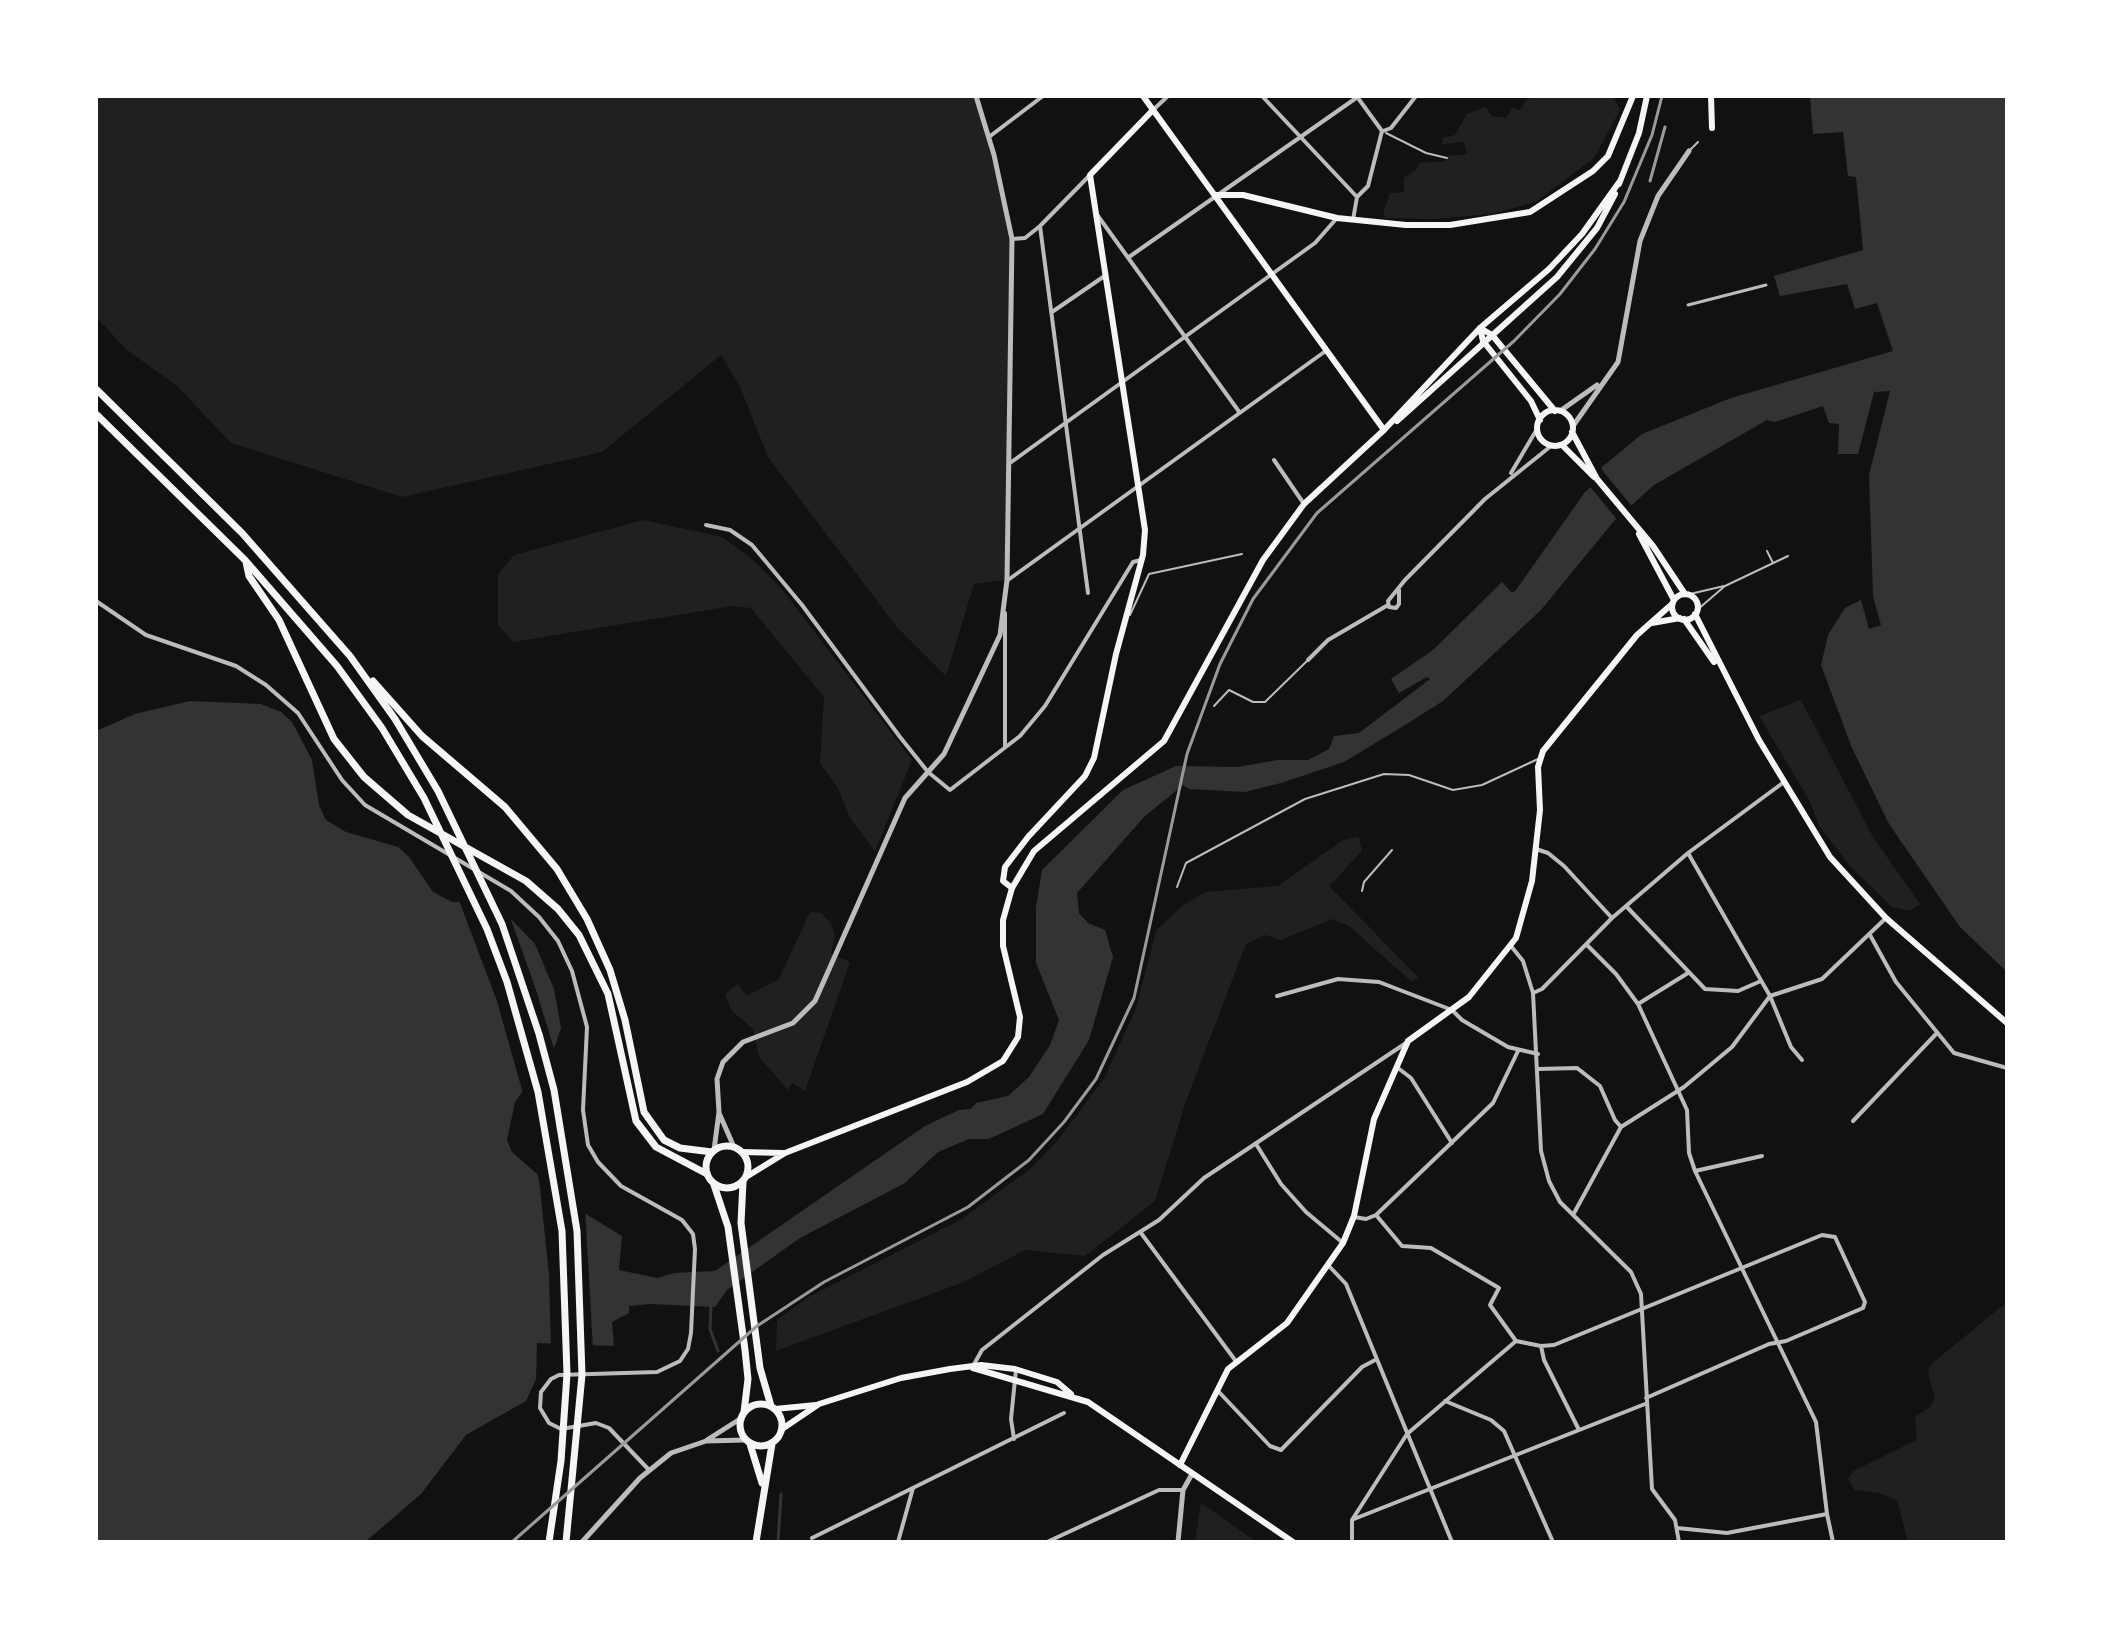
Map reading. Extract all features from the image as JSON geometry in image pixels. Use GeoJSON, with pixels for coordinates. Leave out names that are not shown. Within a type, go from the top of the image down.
{"type":"FeatureCollection","features":[{"type":"Feature","properties":{"kind":"highway"},"geometry":{"type":"LineString","coordinates":[[96,389],[242,533],[422,736],[505,807],[549,858],[587,919],[610,970],[625,1020],[644,1112],[664,1140],[680,1148],[713,1151],[734,1147],[742,1152],[748,1164],[741,1196],[743,1237],[760,1368],[773,1407],[780,1416],[782,1429],[772,1444],[756,1542]]}},
{"type":"Feature","properties":{"kind":"highway"},"geometry":{"type":"LineString","coordinates":[[96,414],[245,560],[308,629],[354,687],[424,798],[468,884],[507,982],[538,1092],[556,1185],[565,1279],[567,1374],[561,1461],[549,1542]]}},
{"type":"Feature","properties":{"kind":"highway"},"geometry":{"type":"LineString","coordinates":[[245,560],[249,576],[279,620],[334,739],[364,777],[408,815],[526,881],[547,897],[579,935],[608,994],[636,1121],[656,1147],[707,1174]]}},
{"type":"Feature","properties":{"kind":"highway"},"geometry":{"type":"LineString","coordinates":[[350,656],[395,719],[438,791],[482,877],[521,976],[550,1076],[566,1153],[577,1231],[582,1344],[580,1417],[566,1542]]}},
{"type":"Feature","properties":{"kind":"highway"},"geometry":{"type":"LineString","coordinates":[[713,1151],[706,1162],[707,1174],[721,1201],[728,1227],[745,1350],[747,1395],[740,1430],[748,1442],[763,1486]]}},
{"type":"Feature","properties":{"kind":"highway"},"geometry":{"type":"LineString","coordinates":[[714,1185],[726,1189],[744,1180]]}},
{"type":"Feature","properties":{"kind":"highway"},"geometry":{"type":"LineString","coordinates":[[742,1415],[756,1404],[773,1407]]}},
{"type":"Feature","properties":{"kind":"highway"},"geometry":{"type":"LineString","coordinates":[[748,1442],[758,1447],[772,1444]]}},
{"type":"Feature","properties":{"kind":"main road"},"geometry":{"type":"LineString","coordinates":[[1143,96],[1384,430]]}},
{"type":"Feature","properties":{"kind":"main road"},"geometry":{"type":"LineString","coordinates":[[1215,195],[1243,195],[1353,220],[1450,225],[1530,212],[1578,182],[1608,156],[1632,99],[1641,96]]}},
{"type":"Feature","properties":{"kind":"main road"},"geometry":{"type":"LineString","coordinates":[[1384,430],[1402,417],[1576,256],[1597,228],[1620,181],[1639,133],[1647,96]]}},
{"type":"Feature","properties":{"kind":"main road"},"geometry":{"type":"LineString","coordinates":[[1711,96],[1712,128]]}},
{"type":"Feature","properties":{"kind":"main road"},"geometry":{"type":"LineString","coordinates":[[1012,888],[1003,881],[1005,867],[1089,769],[1141,560],[1145,530],[1090,175],[1153,110]]}},
{"type":"Feature","properties":{"kind":"main road"},"geometry":{"type":"LineString","coordinates":[[744,1180],[788,1152],[983,1075],[1009,1054],[1018,1037],[1020,1017],[1002,937],[1004,909],[1012,888],[1034,851],[1164,741],[1263,560],[1304,504],[1384,430],[1480,328],[1542,276],[1582,234],[1620,181]]}},
{"type":"Feature","properties":{"kind":"main road"},"geometry":{"type":"LineString","coordinates":[[1480,328],[1492,335],[1557,411],[1568,416],[1597,479]]}},
{"type":"Feature","properties":{"kind":"main road"},"geometry":{"type":"LineString","coordinates":[[1480,328],[1483,341],[1531,401],[1540,420]]}},
{"type":"Feature","properties":{"kind":"main road"},"geometry":{"type":"LineString","coordinates":[[1557,411],[1540,420],[1537,429],[1542,441],[1551,446],[1562,445],[1597,479],[1653,546],[1687,594],[1697,601],[1696,612],[1725,678],[1830,857],[1886,918],[2007,1023]]}},
{"type":"Feature","properties":{"kind":"main road"},"geometry":{"type":"LineString","coordinates":[[1562,445],[1572,429]]}},
{"type":"Feature","properties":{"kind":"main road"},"geometry":{"type":"LineString","coordinates":[[1628,517],[1673,602],[1674,613],[1682,619],[1725,678]]}},
{"type":"Feature","properties":{"kind":"main road"},"geometry":{"type":"LineString","coordinates":[[1180,1465],[1216,1390],[1235,1360],[1287,1323],[1343,1243],[1354,1217],[1374,1119],[1408,1041],[1469,997],[1511,946],[1529,903],[1540,810],[1539,759],[1551,737],[1652,623],[1673,602],[1687,594]]}},
{"type":"Feature","properties":{"kind":"main road"},"geometry":{"type":"LineString","coordinates":[[1652,623],[1682,619],[1696,612]]}},
{"type":"Feature","properties":{"kind":"main road"},"geometry":{"type":"LineString","coordinates":[[742,1152],[788,1152]]}},
{"type":"Feature","properties":{"kind":"main road"},"geometry":{"type":"LineString","coordinates":[[773,1407],[819,1404],[910,1376],[981,1365],[1016,1369],[1057,1382],[1071,1394],[1114,1417],[1293,1542]]}},
{"type":"Feature","properties":{"kind":"main road"},"geometry":{"type":"LineString","coordinates":[[973,1368],[1071,1394]]}},
{"type":"Feature","properties":{"kind":"main road"},"geometry":{"type":"LineString","coordinates":[[782,1429],[819,1404]]}},
{"type":"Feature","properties":{"kind":"street"},"geometry":{"type":"LineString","coordinates":[[976,96],[989,137],[1012,239],[1005,746]]}},
{"type":"Feature","properties":{"kind":"street"},"geometry":{"type":"LineString","coordinates":[[989,137],[1043,96]]}},
{"type":"Feature","properties":{"kind":"street"},"geometry":{"type":"LineString","coordinates":[[1153,110],[1168,96]]}},
{"type":"Feature","properties":{"kind":"street"},"geometry":{"type":"LineString","coordinates":[[1262,96],[1357,197]]}},
{"type":"Feature","properties":{"kind":"street"},"geometry":{"type":"LineString","coordinates":[[1382,131],[1391,128],[1416,96]]}},
{"type":"Feature","properties":{"kind":"street"},"geometry":{"type":"LineString","coordinates":[[1129,257],[1359,97],[1382,131],[1368,186],[1357,197],[1353,220]]}},
{"type":"Feature","properties":{"kind":"street"},"geometry":{"type":"LineString","coordinates":[[1572,429],[1623,351],[1630,288],[1640,241],[1658,196],[1689,151]]}},
{"type":"Feature","properties":{"kind":"street"},"geometry":{"type":"LineString","coordinates":[[1012,239],[1025,238],[1040,226],[1090,175]]}},
{"type":"Feature","properties":{"kind":"street"},"geometry":{"type":"LineString","coordinates":[[1098,216],[1240,413]]}},
{"type":"Feature","properties":{"kind":"street"},"geometry":{"type":"LineString","coordinates":[[1008,464],[1315,243],[1337,218]]}},
{"type":"Feature","properties":{"kind":"street"},"geometry":{"type":"LineString","coordinates":[[1040,226],[1088,593]]}},
{"type":"Feature","properties":{"kind":"street"},"geometry":{"type":"LineString","coordinates":[[1052,312],[1107,274]]}},
{"type":"Feature","properties":{"kind":"street"},"geometry":{"type":"LineString","coordinates":[[1688,305],[1766,285]]}},
{"type":"Feature","properties":{"kind":"street"},"geometry":{"type":"LineString","coordinates":[[1007,580],[1080,531],[1327,350]]}},
{"type":"Feature","properties":{"kind":"street"},"geometry":{"type":"LineString","coordinates":[[1557,411],[1601,383]]}},
{"type":"Feature","properties":{"kind":"street"},"geometry":{"type":"LineString","coordinates":[[1507,478],[1537,429]]}},
{"type":"Feature","properties":{"kind":"street"},"geometry":{"type":"LineString","coordinates":[[1308,660],[1328,640],[1388,605],[1507,478],[1551,446]]}},
{"type":"Feature","properties":{"kind":"street"},"geometry":{"type":"LineString","coordinates":[[1274,460],[1304,504]]}},
{"type":"Feature","properties":{"kind":"street"},"geometry":{"type":"LineString","coordinates":[[706,525],[730,530],[752,545],[928,772],[950,790],[1020,736],[1045,706],[1133,562],[1141,560]]}},
{"type":"Feature","properties":{"kind":"street"},"geometry":{"type":"LineString","coordinates":[[1388,605],[1396,608],[1399,590]]}},
{"type":"Feature","properties":{"kind":"street"},"geometry":{"type":"LineString","coordinates":[[96,601],[146,635],[248,672],[298,713],[342,780],[372,812],[499,884],[539,917],[566,955],[583,1009],[588,1042],[583,1110],[588,1145],[598,1162],[621,1186],[677,1216],[690,1229],[695,1244],[692,1324],[686,1354],[668,1368],[568,1374],[545,1384],[540,1408],[549,1423],[565,1430],[596,1423],[614,1433],[649,1470]]}},
{"type":"Feature","properties":{"kind":"street"},"geometry":{"type":"LineString","coordinates":[[713,1151],[719,1112],[717,1079],[729,1054],[743,1042],[793,1023],[815,1001],[905,798],[944,754],[990,662],[1005,607]]}},
{"type":"Feature","properties":{"kind":"street"},"geometry":{"type":"LineString","coordinates":[[1533,993],[1542,989],[1612,918],[1688,853],[1784,782]]}},
{"type":"Feature","properties":{"kind":"street"},"geometry":{"type":"LineString","coordinates":[[1536,849],[1548,853],[1564,866],[1612,918]]}},
{"type":"Feature","properties":{"kind":"street"},"geometry":{"type":"LineString","coordinates":[[1688,853],[1770,996],[1791,1047],[1802,1060]]}},
{"type":"Feature","properties":{"kind":"street"},"geometry":{"type":"LineString","coordinates":[[1626,906],[1688,973],[1710,991],[1738,991],[1761,981]]}},
{"type":"Feature","properties":{"kind":"street"},"geometry":{"type":"LineString","coordinates":[[1573,1215],[1621,1127],[1678,1091],[1737,1043],[1770,996],[1822,979],[1886,918]]}},
{"type":"Feature","properties":{"kind":"street"},"geometry":{"type":"LineString","coordinates":[[1870,935],[1896,982],[1954,1053],[2007,1068]]}},
{"type":"Feature","properties":{"kind":"street"},"geometry":{"type":"LineString","coordinates":[[1587,945],[1616,974],[1638,1004],[1688,1115],[1689,1153],[1695,1171],[1816,1422],[1833,1542]]}},
{"type":"Feature","properties":{"kind":"street"},"geometry":{"type":"LineString","coordinates":[[1511,946],[1523,961],[1533,993],[1543,1165],[1554,1192],[1631,1272],[1638,1285],[1642,1308],[1652,1489],[1672,1515],[1679,1542]]}},
{"type":"Feature","properties":{"kind":"street"},"geometry":{"type":"LineString","coordinates":[[1638,1004],[1688,973]]}},
{"type":"Feature","properties":{"kind":"street"},"geometry":{"type":"LineString","coordinates":[[1277,996],[1326,981],[1359,978],[1379,982],[1452,1010],[1462,1020],[1518,1051],[1538,1054]]}},
{"type":"Feature","properties":{"kind":"street"},"geometry":{"type":"LineString","coordinates":[[1853,1121],[1936,1034]]}},
{"type":"Feature","properties":{"kind":"street"},"geometry":{"type":"LineString","coordinates":[[973,1368],[982,1350],[1103,1255],[1141,1233],[1204,1178],[1408,1041]]}},
{"type":"Feature","properties":{"kind":"street"},"geometry":{"type":"LineString","coordinates":[[1354,1217],[1366,1219],[1376,1215],[1497,1099],[1518,1051]]}},
{"type":"Feature","properties":{"kind":"street"},"geometry":{"type":"LineString","coordinates":[[1398,1068],[1411,1078],[1452,1143]]}},
{"type":"Feature","properties":{"kind":"street"},"geometry":{"type":"LineString","coordinates":[[1538,1069],[1577,1068],[1600,1086],[1621,1127]]}},
{"type":"Feature","properties":{"kind":"street"},"geometry":{"type":"LineString","coordinates":[[719,1112],[734,1147]]}},
{"type":"Feature","properties":{"kind":"street"},"geometry":{"type":"LineString","coordinates":[[1256,1144],[1281,1184],[1306,1212],[1343,1243]]}},
{"type":"Feature","properties":{"kind":"street"},"geometry":{"type":"LineString","coordinates":[[1695,1171],[1762,1156]]}},
{"type":"Feature","properties":{"kind":"street"},"geometry":{"type":"LineString","coordinates":[[1352,1520],[1517,1456],[1769,1344],[1779,1343],[1864,1307],[1843,1252],[1831,1235],[1554,1345],[1541,1346],[1516,1341],[1490,1305],[1499,1288],[1431,1248],[1402,1246],[1376,1215]]}},
{"type":"Feature","properties":{"kind":"street"},"geometry":{"type":"LineString","coordinates":[[1141,1233],[1235,1360]]}},
{"type":"Feature","properties":{"kind":"street"},"geometry":{"type":"LineString","coordinates":[[1329,1266],[1346,1284],[1452,1542]]}},
{"type":"Feature","properties":{"kind":"street"},"geometry":{"type":"LineString","coordinates":[[1352,1542],[1352,1520],[1407,1434],[1516,1341]]}},
{"type":"Feature","properties":{"kind":"street"},"geometry":{"type":"LineString","coordinates":[[1541,1346],[1544,1360],[1579,1430]]}},
{"type":"Feature","properties":{"kind":"street"},"geometry":{"type":"LineString","coordinates":[[1216,1390],[1270,1446],[1281,1450],[1362,1367],[1377,1359]]}},
{"type":"Feature","properties":{"kind":"street"},"geometry":{"type":"LineString","coordinates":[[1014,1439],[1011,1419],[1016,1369]]}},
{"type":"Feature","properties":{"kind":"street"},"geometry":{"type":"LineString","coordinates":[[1445,1401],[1498,1425],[1517,1456],[1553,1542]]}},
{"type":"Feature","properties":{"kind":"street"},"geometry":{"type":"LineString","coordinates":[[812,1538],[1064,1413]]}},
{"type":"Feature","properties":{"kind":"street"},"geometry":{"type":"LineString","coordinates":[[582,1542],[649,1470],[677,1450],[706,1441],[742,1415]]}},
{"type":"Feature","properties":{"kind":"street"},"geometry":{"type":"LineString","coordinates":[[706,1441],[748,1442]]}},
{"type":"Feature","properties":{"kind":"street"},"geometry":{"type":"LineString","coordinates":[[1178,1542],[1183,1490],[1192,1474]]}},
{"type":"Feature","properties":{"kind":"street"},"geometry":{"type":"LineString","coordinates":[[898,1542],[913,1488]]}},
{"type":"Feature","properties":{"kind":"street"},"geometry":{"type":"LineString","coordinates":[[1047,1542],[1159,1490],[1183,1490]]}},
{"type":"Feature","properties":{"kind":"street"},"geometry":{"type":"LineString","coordinates":[[1677,1528],[1727,1533],[1827,1514]]}},
{"type":"Feature","properties":{"kind":"lane"},"geometry":{"type":"LineString","coordinates":[[1382,131],[1426,153],[1447,158]]}},
{"type":"Feature","properties":{"kind":"lane"},"geometry":{"type":"LineString","coordinates":[[1689,151],[1698,142]]}},
{"type":"Feature","properties":{"kind":"lane"},"geometry":{"type":"LineString","coordinates":[[1767,551],[1773,563]]}},
{"type":"Feature","properties":{"kind":"lane"},"geometry":{"type":"LineString","coordinates":[[1125,617],[1133,613],[1149,574],[1242,554]]}},
{"type":"Feature","properties":{"kind":"lane"},"geometry":{"type":"LineString","coordinates":[[1687,594],[1725,586],[1788,556]]}},
{"type":"Feature","properties":{"kind":"lane"},"geometry":{"type":"LineString","coordinates":[[1696,612],[1725,586]]}},
{"type":"Feature","properties":{"kind":"lane"},"geometry":{"type":"LineString","coordinates":[[1214,706],[1229,690],[1253,702],[1265,702],[1308,660]]}},
{"type":"Feature","properties":{"kind":"lane"},"geometry":{"type":"LineString","coordinates":[[1177,887],[1186,863],[1305,799],[1384,774],[1409,775],[1453,790],[1482,785],[1539,759]]}},
{"type":"Feature","properties":{"kind":"lane"},"geometry":{"type":"LineString","coordinates":[[1362,891],[1364,882],[1392,850]]}},
{"type":"Feature","properties":{"kind":"shaded area"},"geometry":{"type":"Polygon","coordinates":[[[96,96],[976,96],[1012,239],[1007,580],[974,584],[946,676],[896,626],[768,457],[740,387],[721,355],[602,452],[402,497],[231,443],[177,386],[126,349],[96,317],[96,96]]]}},
{"type":"Feature","properties":{"kind":"shaded area"},"geometry":{"type":"Polygon","coordinates":[[[1612,96],[1616,101],[1620,110],[1594,158],[1536,202],[1491,214],[1433,219],[1386,218],[1383,213],[1390,193],[1404,192],[1404,178],[1416,170],[1419,163],[1446,161],[1447,156],[1467,154],[1464,142],[1443,144],[1442,138],[1455,135],[1467,114],[1485,107],[1492,116],[1506,118],[1512,108],[1520,110],[1527,99],[1612,96]]]}},
{"type":"Feature","properties":{"kind":"shaded area"},"geometry":{"type":"Polygon","coordinates":[[[1810,96],[2007,96],[2007,972],[1960,927],[1889,824],[1852,748],[1821,665],[1828,635],[1845,608],[1861,600],[1869,629],[1881,625],[1873,596],[1869,475],[1890,391],[1874,392],[1858,454],[1838,454],[1839,424],[1829,423],[1823,406],[1775,422],[1767,420],[1654,485],[1614,521],[1541,610],[1443,701],[1344,762],[1245,792],[1189,789],[1183,785],[1144,817],[1077,893],[1079,913],[1088,923],[1105,930],[1113,957],[1089,1040],[1043,1114],[989,1139],[969,1139],[938,1152],[905,1183],[800,1238],[727,1290],[715,1307],[629,1306],[629,1313],[612,1322],[614,1346],[537,1343],[536,1379],[526,1401],[466,1435],[421,1494],[365,1542],[96,1542],[96,731],[135,714],[190,701],[261,704],[281,712],[292,722],[312,760],[319,805],[326,820],[346,832],[398,847],[409,857],[433,892],[452,902],[473,902],[509,917],[535,944],[554,989],[561,1028],[555,1046],[515,1102],[507,1140],[512,1152],[538,1175],[540,1186],[622,1236],[619,1270],[657,1278],[674,1273],[715,1271],[925,1126],[959,1110],[971,1109],[976,1103],[1008,1096],[1029,1077],[1050,1045],[1059,1020],[1036,963],[1036,907],[1042,870],[1123,790],[1176,766],[1238,767],[1277,760],[1308,760],[1329,749],[1334,736],[1359,733],[1430,679],[1427,677],[1399,693],[1391,679],[1433,650],[1502,582],[1512,593],[1516,590],[1585,492],[1605,474],[1601,468],[1642,434],[1731,398],[1893,351],[1877,303],[1855,309],[1847,284],[1780,296],[1774,276],[1863,250],[1856,177],[1848,176],[1843,132],[1813,134],[1810,96]]]}},
{"type":"Feature","properties":{"kind":"shaded area"},"geometry":{"type":"Polygon","coordinates":[[[643,520],[722,537],[753,560],[781,588],[912,760],[875,851],[850,818],[838,788],[820,763],[824,697],[751,608],[732,606],[513,642],[498,625],[498,574],[514,555],[643,520]]]}},
{"type":"Feature","properties":{"kind":"shaded area"},"geometry":{"type":"Polygon","coordinates":[[[1801,700],[1873,837],[1920,904],[1910,911],[1892,907],[1849,865],[1820,827],[1809,800],[1759,716],[1801,700]]]}},
{"type":"Feature","properties":{"kind":"shaded area"},"geometry":{"type":"Polygon","coordinates":[[[1359,837],[1362,851],[1329,886],[1418,977],[1412,982],[1349,926],[1332,919],[1281,940],[1265,935],[1246,944],[1186,1101],[1155,1201],[1085,1256],[1025,1250],[964,1282],[776,1351],[777,1320],[807,1298],[962,1219],[1030,1169],[1059,1139],[1105,1077],[1136,1008],[1156,931],[1183,905],[1206,892],[1278,886],[1343,840],[1359,837]]]}},
{"type":"Feature","properties":{"kind":"shaded area"},"geometry":{"type":"Polygon","coordinates":[[[810,912],[821,913],[831,923],[835,935],[831,954],[850,962],[805,1091],[792,1083],[788,1090],[759,1057],[753,1029],[732,1011],[725,994],[738,984],[747,996],[779,979],[810,912]]]}},
{"type":"Feature","properties":{"kind":"shaded area"},"geometry":{"type":"Polygon","coordinates":[[[2007,1302],[2007,1542],[1908,1542],[1897,1500],[1879,1493],[1855,1490],[1848,1479],[1853,1471],[1917,1440],[1915,1417],[1930,1407],[1935,1398],[1928,1373],[1930,1365],[2007,1302]]]}},
{"type":"Feature","properties":{"kind":"shaded area"},"geometry":{"type":"Polygon","coordinates":[[[1201,1503],[1257,1542],[1195,1542],[1201,1503]]]}},
{"type":"Feature","properties":{"kind":"pier"},"geometry":{"type":"Polygon","coordinates":[[[1598,465],[1635,510],[1619,522],[1588,484],[1600,473],[1598,465]]]}},
{"type":"Feature","properties":{"kind":"pier"},"geometry":{"type":"Polygon","coordinates":[[[458,898],[488,901],[508,911],[536,990],[555,1052],[524,1097],[497,1001],[458,898]]]}},
{"type":"Feature","properties":{"kind":"pier"},"geometry":{"type":"Polygon","coordinates":[[[538,1169],[543,1183],[585,1208],[593,1349],[551,1348],[549,1275],[538,1169]]]}},
{"type":"Feature","properties":{"kind":"waterway"},"geometry":{"type":"LineString","coordinates":[[711,1305],[710,1329],[718,1351]]}},
{"type":"Feature","properties":{"kind":"waterway"},"geometry":{"type":"LineString","coordinates":[[778,1542],[781,1494]]}},
{"type":"Feature","properties":{"kind":"railway"},"geometry":{"type":"LineString","coordinates":[[512,1542],[757,1326],[824,1282],[968,1207],[1029,1160],[1064,1122],[1096,1079],[1134,998],[1187,754],[1220,664],[1253,599],[1317,513],[1514,341],[1560,294],[1595,249],[1624,202],[1652,135],[1662,96]]}},
{"type":"Feature","properties":{"kind":"railway"},"geometry":{"type":"LineString","coordinates":[[1650,181],[1665,127]]}}]}
